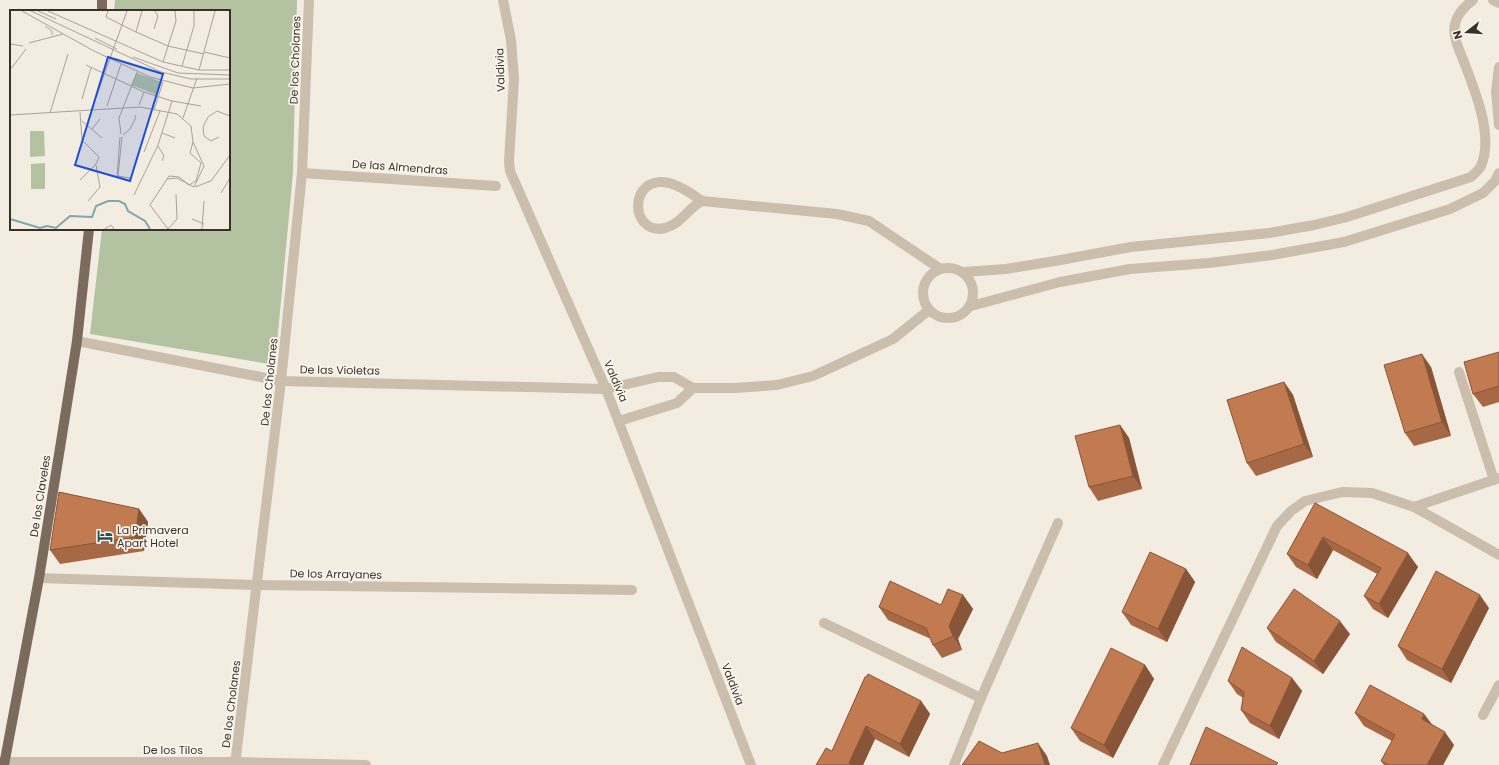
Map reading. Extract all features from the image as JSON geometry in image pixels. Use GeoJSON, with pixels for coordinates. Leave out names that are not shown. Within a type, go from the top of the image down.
{"type":"FeatureCollection","features":[{"type":"Feature","properties":{"kind":"main road","name":"De los Claveles"},"geometry":{"type":"LineString","coordinates":[[2,763],[39,578],[77,340],[89,230]]}},
{"type":"Feature","properties":{"kind":"street","name":"De los Cholanes"},"geometry":{"type":"LineString","coordinates":[[235,764],[281,381],[302,173],[309,0]]}},
{"type":"Feature","properties":{"kind":"street","name":"Valdivia"},"geometry":{"type":"LineString","coordinates":[[504,0],[511,40],[514,79],[509,161],[510,171],[619,421],[751,765]]}},
{"type":"Feature","properties":{"kind":"street"},"geometry":{"type":"LineString","coordinates":[[964,272],[1006,269],[1131,247],[1269,233],[1314,225],[1347,217],[1471,177],[1480,167],[1484,155],[1485,135],[1482,118],[1456,42],[1455,24],[1462,9],[1473,0]]}},
{"type":"Feature","properties":{"kind":"street"},"geometry":{"type":"LineString","coordinates":[[1493,0],[1499,3]]}},
{"type":"Feature","properties":{"kind":"street"},"geometry":{"type":"LineString","coordinates":[[1499,67],[1496,91],[1499,125]]}},
{"type":"Feature","properties":{"kind":"street"},"geometry":{"type":"LineString","coordinates":[[971,306],[974,294],[972,282],[964,272],[954,267],[939,268],[926,279],[922,295],[929,310],[939,317],[951,318],[962,314],[971,306],[1060,282],[1130,269],[1208,264],[1272,255],[1344,242],[1450,209],[1483,193],[1496,181],[1499,172]]}},
{"type":"Feature","properties":{"kind":"street","name":"De las Almendras"},"geometry":{"type":"LineString","coordinates":[[302,173],[496,186]]}},
{"type":"Feature","properties":{"kind":"street"},"geometry":{"type":"LineString","coordinates":[[702,201],[694,205],[676,224],[665,228],[650,227],[642,220],[638,208],[638,199],[642,191],[648,185],[660,182],[671,183],[685,189],[702,201],[837,214],[869,221],[939,268]]}},
{"type":"Feature","properties":{"kind":"street"},"geometry":{"type":"LineString","coordinates":[[619,421],[677,403],[693,388],[735,388],[777,385],[813,376],[893,339],[929,310]]}},
{"type":"Feature","properties":{"kind":"street","name":"De las Violetas"},"geometry":{"type":"LineString","coordinates":[[77,340],[281,381],[606,389],[658,376],[674,377],[693,388]]}},
{"type":"Feature","properties":{"kind":"street"},"geometry":{"type":"LineString","coordinates":[[1414,507],[1496,479],[1459,372]]}},
{"type":"Feature","properties":{"kind":"street"},"geometry":{"type":"LineString","coordinates":[[1163,765],[1277,526],[1291,511],[1305,501],[1342,492],[1372,493],[1414,507],[1499,555]]}},
{"type":"Feature","properties":{"kind":"street"},"geometry":{"type":"LineString","coordinates":[[954,765],[981,698],[1058,523]]}},
{"type":"Feature","properties":{"kind":"street","name":"De los Arrayanes"},"geometry":{"type":"LineString","coordinates":[[39,578],[257,585],[632,590]]}},
{"type":"Feature","properties":{"kind":"street"},"geometry":{"type":"LineString","coordinates":[[824,623],[981,698]]}},
{"type":"Feature","properties":{"kind":"street"},"geometry":{"type":"LineString","coordinates":[[1483,714],[1499,685]]}},
{"type":"Feature","properties":{"kind":"street","name":"De los Tilos"},"geometry":{"type":"LineString","coordinates":[[2,763],[366,765]]}},
{"type":"Feature","properties":{"kind":"green space"},"geometry":{"type":"Polygon","coordinates":[[[115,0],[297,0],[293,173],[275,365],[90,334],[102,230],[230,230],[230,10],[114,10],[115,0]]]}},
{"type":"Feature","properties":{"kind":"building"},"geometry":{"type":"Polygon","coordinates":[[[1499,352],[1499,386],[1473,394],[1464,362],[1499,352]]]}},
{"type":"Feature","properties":{"kind":"building"},"geometry":{"type":"Polygon","coordinates":[[[1422,354],[1442,422],[1405,433],[1384,365],[1422,354]]]}},
{"type":"Feature","properties":{"kind":"building"},"geometry":{"type":"Polygon","coordinates":[[[1284,382],[1304,444],[1247,463],[1227,400],[1284,382]]]}},
{"type":"Feature","properties":{"kind":"building"},"geometry":{"type":"Polygon","coordinates":[[[1120,425],[1133,476],[1089,487],[1075,436],[1120,425]]]}},
{"type":"Feature","properties":{"kind":"building"},"geometry":{"type":"Polygon","coordinates":[[[59,492],[139,509],[135,537],[50,550],[59,492]]]}},
{"type":"Feature","properties":{"kind":"building"},"geometry":{"type":"Polygon","coordinates":[[[1315,503],[1408,553],[1379,604],[1364,596],[1381,568],[1323,537],[1308,565],[1287,554],[1315,503]]]}},
{"type":"Feature","properties":{"kind":"building"},"geometry":{"type":"Polygon","coordinates":[[[1150,552],[1186,569],[1158,629],[1122,612],[1150,552]]]}},
{"type":"Feature","properties":{"kind":"building"},"geometry":{"type":"Polygon","coordinates":[[[1436,571],[1480,595],[1442,669],[1398,646],[1436,571]]]}},
{"type":"Feature","properties":{"kind":"building"},"geometry":{"type":"Polygon","coordinates":[[[890,581],[941,605],[948,589],[963,595],[949,626],[953,636],[933,645],[926,628],[879,607],[890,581]]]}},
{"type":"Feature","properties":{"kind":"building"},"geometry":{"type":"Polygon","coordinates":[[[1294,589],[1340,621],[1314,661],[1267,628],[1294,589]]]}},
{"type":"Feature","properties":{"kind":"building"},"geometry":{"type":"Polygon","coordinates":[[[1242,647],[1292,678],[1270,726],[1241,710],[1244,692],[1228,681],[1242,647]]]}},
{"type":"Feature","properties":{"kind":"building"},"geometry":{"type":"Polygon","coordinates":[[[1111,648],[1145,665],[1104,745],[1071,728],[1111,648]]]}},
{"type":"Feature","properties":{"kind":"building"},"geometry":{"type":"Polygon","coordinates":[[[868,674],[921,701],[900,744],[866,726],[849,763],[853,765],[816,765],[826,748],[832,751],[865,677],[868,674]]]}},
{"type":"Feature","properties":{"kind":"building"},"geometry":{"type":"Polygon","coordinates":[[[1370,685],[1424,714],[1422,719],[1445,732],[1427,765],[1389,765],[1381,761],[1395,735],[1355,713],[1370,685]]]}},
{"type":"Feature","properties":{"kind":"building"},"geometry":{"type":"Polygon","coordinates":[[[1206,727],[1278,763],[1276,765],[1190,765],[1206,727]]]}},
{"type":"Feature","properties":{"kind":"building"},"geometry":{"type":"Polygon","coordinates":[[[979,741],[1002,753],[1038,743],[1045,765],[962,765],[979,741]]]}},
{"type":"Feature","properties":{"kind":"place","name":"La Primavera Apart Hotel"},"geometry":{"type":"Point","coordinates":[105,536]}}]}
